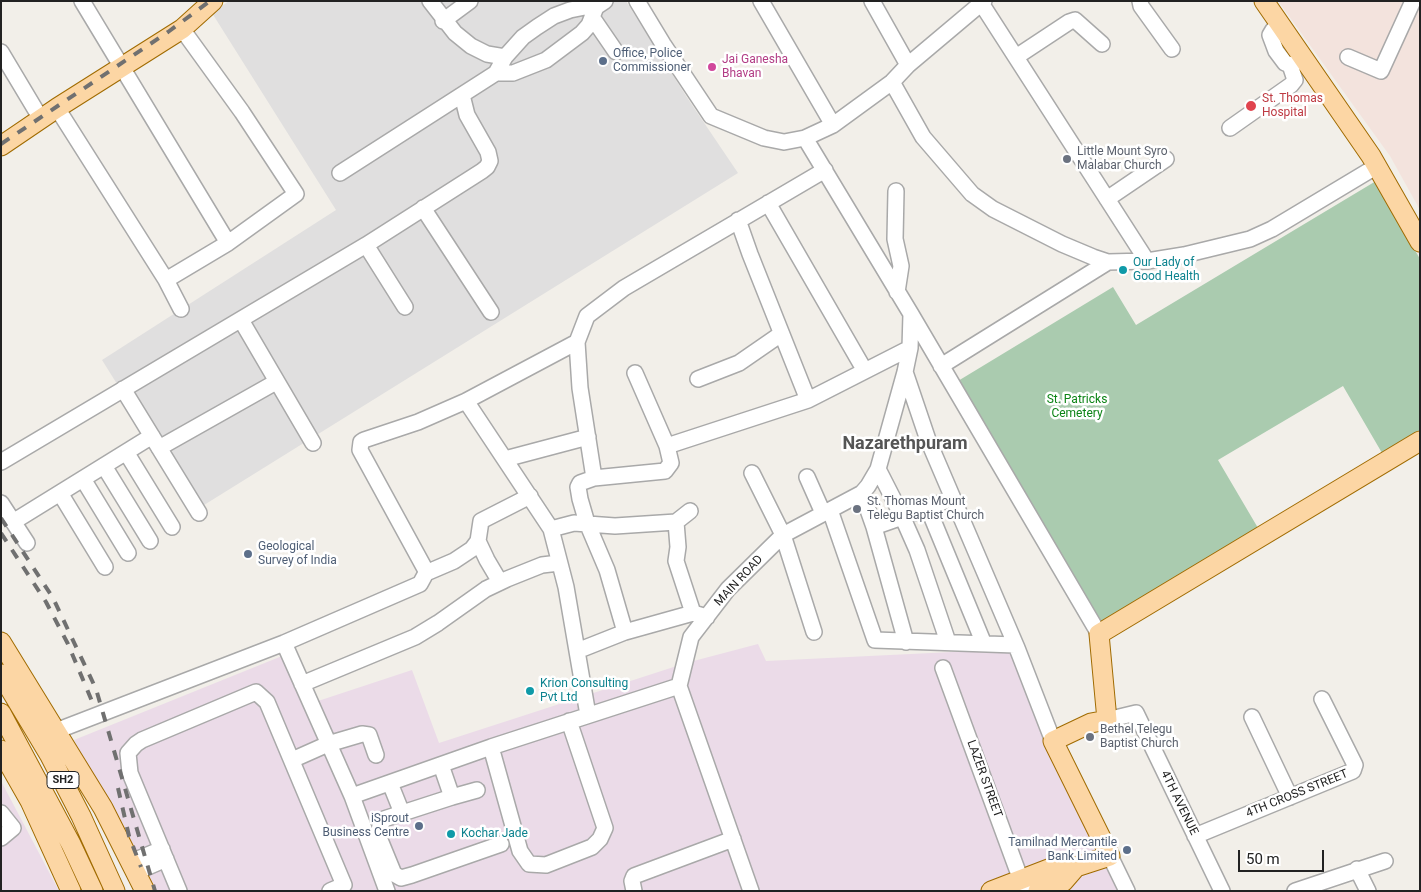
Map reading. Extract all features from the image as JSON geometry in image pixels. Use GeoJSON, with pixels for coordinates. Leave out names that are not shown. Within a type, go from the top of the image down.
{"type":"FeatureCollection","features":[{"type":"Feature","properties":{"kind":"main road"},"geometry":{"type":"LineString","coordinates":[[1,146],[182,29],[213,1]]}},
{"type":"Feature","properties":{"kind":"main road"},"geometry":{"type":"LineString","coordinates":[[1264,1],[1280,25],[1297,62],[1377,166],[1420,242]]}},
{"type":"Feature","properties":{"kind":"main road"},"geometry":{"type":"LineString","coordinates":[[991,891],[1023,885],[1056,866],[1076,867],[1110,856],[1053,742],[1091,723],[1107,720],[1099,634],[1420,440]]}},
{"type":"Feature","properties":{"kind":"main road"},"geometry":{"type":"LineString","coordinates":[[1,642],[103,808],[145,891]]}},
{"type":"Feature","properties":{"kind":"main road","name":"SH2"},"geometry":{"type":"LineString","coordinates":[[1,674],[49,754],[81,816],[116,891]]}},
{"type":"Feature","properties":{"kind":"main road","name":"SH2"},"geometry":{"type":"LineString","coordinates":[[1,714],[71,844],[93,891]]}},
{"type":"Feature","properties":{"kind":"main road"},"geometry":{"type":"LineString","coordinates":[[1,750],[30,801],[71,891]]}},
{"type":"Feature","properties":{"kind":"main road"},"geometry":{"type":"LineString","coordinates":[[1038,891],[1063,882],[1076,867]]}},
{"type":"Feature","properties":{"kind":"street"},"geometry":{"type":"LineString","coordinates":[[82,1],[228,244]]}},
{"type":"Feature","properties":{"kind":"street"},"geometry":{"type":"LineString","coordinates":[[430,1],[444,21],[471,46],[487,54],[506,57]]}},
{"type":"Feature","properties":{"kind":"street"},"geometry":{"type":"LineString","coordinates":[[444,21],[470,1]]}},
{"type":"Feature","properties":{"kind":"street"},"geometry":{"type":"LineString","coordinates":[[637,1],[711,116],[764,138],[784,142],[805,138],[833,125],[892,82],[908,65],[982,2],[1147,261]]}},
{"type":"Feature","properties":{"kind":"street"},"geometry":{"type":"LineString","coordinates":[[761,1],[833,125]]}},
{"type":"Feature","properties":{"kind":"street"},"geometry":{"type":"LineString","coordinates":[[872,1],[908,65]]}},
{"type":"Feature","properties":{"kind":"street"},"geometry":{"type":"LineString","coordinates":[[1140,1],[1141,6],[1172,49]]}},
{"type":"Feature","properties":{"kind":"street"},"geometry":{"type":"LineString","coordinates":[[1348,57],[1382,70],[1413,1]]}},
{"type":"Feature","properties":{"kind":"street"},"geometry":{"type":"LineString","coordinates":[[340,173],[496,73],[506,57],[523,37],[554,16],[585,7],[598,9]]}},
{"type":"Feature","properties":{"kind":"street"},"geometry":{"type":"LineString","coordinates":[[598,9],[616,52]]}},
{"type":"Feature","properties":{"kind":"street"},"geometry":{"type":"LineString","coordinates":[[496,73],[513,73],[546,60],[582,33],[598,9]]}},
{"type":"Feature","properties":{"kind":"street"},"geometry":{"type":"LineString","coordinates":[[1016,57],[1075,20],[1102,44]]}},
{"type":"Feature","properties":{"kind":"street"},"geometry":{"type":"LineString","coordinates":[[166,280],[228,244],[296,194],[242,112],[182,29]]}},
{"type":"Feature","properties":{"kind":"street"},"geometry":{"type":"LineString","coordinates":[[1,52],[41,119]]}},
{"type":"Feature","properties":{"kind":"street"},"geometry":{"type":"LineString","coordinates":[[1230,128],[1291,85],[1295,80],[1297,62]]}},
{"type":"Feature","properties":{"kind":"street"},"geometry":{"type":"LineString","coordinates":[[892,82],[923,137],[972,194],[994,209],[1093,258],[1108,262],[1147,261],[1184,255],[1250,239],[1272,229],[1377,166]]}},
{"type":"Feature","properties":{"kind":"street"},"geometry":{"type":"LineString","coordinates":[[1,462],[366,245],[482,171],[490,161],[488,152],[467,116],[462,95]]}},
{"type":"Feature","properties":{"kind":"street"},"geometry":{"type":"LineString","coordinates":[[58,108],[166,280],[180,309]]}},
{"type":"Feature","properties":{"kind":"street"},"geometry":{"type":"LineString","coordinates":[[805,138],[1099,634]]}},
{"type":"Feature","properties":{"kind":"street"},"geometry":{"type":"LineString","coordinates":[[1106,199],[1166,159]]}},
{"type":"Feature","properties":{"kind":"street"},"geometry":{"type":"LineString","coordinates":[[594,478],[580,388],[577,342],[587,316],[624,288],[825,170]]}},
{"type":"Feature","properties":{"kind":"street"},"geometry":{"type":"LineString","coordinates":[[896,191],[895,239],[901,266],[897,292]]}},
{"type":"Feature","properties":{"kind":"street"},"geometry":{"type":"LineString","coordinates":[[768,203],[865,371]]}},
{"type":"Feature","properties":{"kind":"street"},"geometry":{"type":"LineString","coordinates":[[423,208],[491,312]]}},
{"type":"Feature","properties":{"kind":"street"},"geometry":{"type":"LineString","coordinates":[[738,220],[808,400]]}},
{"type":"Feature","properties":{"kind":"street"},"geometry":{"type":"LineString","coordinates":[[366,245],[405,307]]}},
{"type":"Feature","properties":{"kind":"street"},"geometry":{"type":"LineString","coordinates":[[941,366],[1108,262]]}},
{"type":"Feature","properties":{"kind":"street","name":"MAIN ROAD"},"geometry":{"type":"LineString","coordinates":[[679,686],[691,637],[700,615],[783,535],[862,493],[868,486],[878,469],[905,372],[910,348],[911,314]]}},
{"type":"Feature","properties":{"kind":"street"},"geometry":{"type":"LineString","coordinates":[[241,320],[313,442]]}},
{"type":"Feature","properties":{"kind":"street"},"geometry":{"type":"LineString","coordinates":[[698,379],[739,363],[781,334]]}},
{"type":"Feature","properties":{"kind":"street"},"geometry":{"type":"LineString","coordinates":[[426,574],[360,447],[364,440],[418,422],[466,401],[577,342]]}},
{"type":"Feature","properties":{"kind":"street"},"geometry":{"type":"LineString","coordinates":[[667,446],[808,400],[910,348]]}},
{"type":"Feature","properties":{"kind":"street"},"geometry":{"type":"LineString","coordinates":[[905,372],[928,440],[1015,645],[1053,742]]}},
{"type":"Feature","properties":{"kind":"street"},"geometry":{"type":"LineString","coordinates":[[625,632],[607,570],[587,523],[578,487],[580,483],[594,478],[665,471],[670,463],[667,446],[635,373]]}},
{"type":"Feature","properties":{"kind":"street"},"geometry":{"type":"LineString","coordinates":[[14,522],[126,452],[156,442],[276,382]]}},
{"type":"Feature","properties":{"kind":"street"},"geometry":{"type":"LineString","coordinates":[[123,390],[199,513]]}},
{"type":"Feature","properties":{"kind":"street"},"geometry":{"type":"LineString","coordinates":[[466,401],[550,529],[566,587],[588,715]]}},
{"type":"Feature","properties":{"kind":"street"},"geometry":{"type":"LineString","coordinates":[[505,459],[588,437]]}},
{"type":"Feature","properties":{"kind":"street"},"geometry":{"type":"LineString","coordinates":[[126,452],[172,527]]}},
{"type":"Feature","properties":{"kind":"street"},"geometry":{"type":"LineString","coordinates":[[104,466],[150,541]]}},
{"type":"Feature","properties":{"kind":"street"},"geometry":{"type":"LineString","coordinates":[[878,469],[917,550],[948,642]]}},
{"type":"Feature","properties":{"kind":"street"},"geometry":{"type":"LineString","coordinates":[[752,474],[783,535],[814,632]]}},
{"type":"Feature","properties":{"kind":"street"},"geometry":{"type":"LineString","coordinates":[[807,477],[826,512],[875,640],[1015,645]]}},
{"type":"Feature","properties":{"kind":"street"},"geometry":{"type":"LineString","coordinates":[[83,479],[128,553]]}},
{"type":"Feature","properties":{"kind":"street"},"geometry":{"type":"LineString","coordinates":[[60,493],[105,567]]}},
{"type":"Feature","properties":{"kind":"street"},"geometry":{"type":"LineString","coordinates":[[862,493],[874,527],[906,642]]}},
{"type":"Feature","properties":{"kind":"street"},"geometry":{"type":"LineString","coordinates":[[56,731],[284,642],[414,588],[420,584],[426,574],[454,561],[472,549],[478,541],[481,521],[530,496]]}},
{"type":"Feature","properties":{"kind":"street"},"geometry":{"type":"LineString","coordinates":[[874,527],[952,498]]}},
{"type":"Feature","properties":{"kind":"street"},"geometry":{"type":"LineString","coordinates":[[1,503],[27,543]]}},
{"type":"Feature","properties":{"kind":"street"},"geometry":{"type":"LineString","coordinates":[[928,508],[984,644]]}},
{"type":"Feature","properties":{"kind":"street"},"geometry":{"type":"LineString","coordinates":[[550,529],[587,523],[615,526],[676,522],[690,511]]}},
{"type":"Feature","properties":{"kind":"street"},"geometry":{"type":"LineString","coordinates":[[577,651],[625,632],[700,615],[676,561],[678,547],[676,522]]}},
{"type":"Feature","properties":{"kind":"street"},"geometry":{"type":"LineString","coordinates":[[478,541],[500,582]]}},
{"type":"Feature","properties":{"kind":"street"},"geometry":{"type":"LineString","coordinates":[[302,684],[414,637],[438,624],[464,604],[500,582],[542,565],[559,563]]}},
{"type":"Feature","properties":{"kind":"street"},"geometry":{"type":"LineString","coordinates":[[284,642],[352,796],[387,891]]}},
{"type":"Feature","properties":{"kind":"street","name":"LAZER STREET"},"geometry":{"type":"LineString","coordinates":[[943,668],[1023,885]]}},
{"type":"Feature","properties":{"kind":"street"},"geometry":{"type":"LineString","coordinates":[[352,796],[491,747],[679,686],[751,891]]}},
{"type":"Feature","properties":{"kind":"street"},"geometry":{"type":"LineString","coordinates":[[179,891],[130,773],[128,753],[136,744],[256,692],[267,702],[344,885],[330,891]]}},
{"type":"Feature","properties":{"kind":"street","name":"4TH CROSS STREET"},"geometry":{"type":"LineString","coordinates":[[1195,836],[1353,771],[1355,765],[1322,699]]}},
{"type":"Feature","properties":{"kind":"street","name":"4TH AVENUE"},"geometry":{"type":"LineString","coordinates":[[1107,720],[1136,713],[1222,891]]}},
{"type":"Feature","properties":{"kind":"street"},"geometry":{"type":"LineString","coordinates":[[1252,717],[1290,797]]}},
{"type":"Feature","properties":{"kind":"street"},"geometry":{"type":"LineString","coordinates":[[491,747],[520,851],[529,864],[546,865],[592,847],[600,839],[605,828],[570,721]]}},
{"type":"Feature","properties":{"kind":"street"},"geometry":{"type":"LineString","coordinates":[[292,760],[354,735],[369,735],[376,755]]}},
{"type":"Feature","properties":{"kind":"street"},"geometry":{"type":"LineString","coordinates":[[441,765],[452,797]]}},
{"type":"Feature","properties":{"kind":"street"},"geometry":{"type":"LineString","coordinates":[[390,783],[402,812]]}},
{"type":"Feature","properties":{"kind":"street"},"geometry":{"type":"LineString","coordinates":[[477,790],[384,819],[378,835],[394,874],[401,878],[412,875],[501,844]]}},
{"type":"Feature","properties":{"kind":"street"},"geometry":{"type":"LineString","coordinates":[[1,813],[13,828],[1,838]]}},
{"type":"Feature","properties":{"kind":"street"},"geometry":{"type":"LineString","coordinates":[[634,891],[632,881],[634,876],[733,839]]}},
{"type":"Feature","properties":{"kind":"street"},"geometry":{"type":"LineString","coordinates":[[134,867],[164,854]]}},
{"type":"Feature","properties":{"kind":"street"},"geometry":{"type":"LineString","coordinates":[[1110,856],[1127,891]]}},
{"type":"Feature","properties":{"kind":"street"},"geometry":{"type":"LineString","coordinates":[[1295,891],[1385,861]]}},
{"type":"Feature","properties":{"kind":"street"},"geometry":{"type":"LineString","coordinates":[[1357,869],[1368,891]]}},
{"type":"Feature","properties":{"kind":"shaded area"},"geometry":{"type":"Polygon","coordinates":[[[229,1],[626,1],[688,99],[738,173],[196,510],[102,360],[336,210],[212,13],[229,1]]]}},
{"type":"Feature","properties":{"kind":"shaded area"},"geometry":{"type":"Polygon","coordinates":[[[1278,1],[1420,1],[1420,210],[1390,156],[1278,1]]]}},
{"type":"Feature","properties":{"kind":"shaded area"},"geometry":{"type":"Polygon","coordinates":[[[758,644],[766,661],[1014,649],[1121,891],[152,891],[74,740],[292,652],[309,704],[412,670],[439,743],[686,663],[758,644]]]}},
{"type":"Feature","properties":{"kind":"shaded area"},"geometry":{"type":"Polygon","coordinates":[[[1,781],[59,891],[1,891],[1,781]]]}},
{"type":"Feature","properties":{"kind":"green space","name":"St. Patricks Cemetery"},"geometry":{"type":"Polygon","coordinates":[[[1376,181],[1420,259],[1420,430],[1382,453],[1343,386],[1218,460],[1258,528],[1098,625],[953,384],[1113,287],[1136,325],[1376,181]]]}},
{"type":"Feature","properties":{"kind":"railway"},"geometry":{"type":"LineString","coordinates":[[1,144],[168,32],[210,1]]}},
{"type":"Feature","properties":{"kind":"railway"},"geometry":{"type":"LineString","coordinates":[[1,518],[53,598],[96,689],[155,891]]}},
{"type":"Feature","properties":{"kind":"railway"},"geometry":{"type":"LineString","coordinates":[[1,533],[46,602],[68,644],[94,706]]}},
{"type":"Feature","properties":{"kind":"railway"},"geometry":{"type":"LineString","coordinates":[[118,788],[129,836],[141,867]]}},
{"type":"Feature","properties":{"kind":"place","name":"Office, Police Commissioner"},"geometry":{"type":"Point","coordinates":[603,61]}},
{"type":"Feature","properties":{"kind":"place","name":"Jai Ganesha Bhavan"},"geometry":{"type":"Point","coordinates":[712,67]}},
{"type":"Feature","properties":{"kind":"place","name":"St. Thomas Hospital"},"geometry":{"type":"Point","coordinates":[1251,106]}},
{"type":"Feature","properties":{"kind":"place","name":"Little Mount Syro Malabar Church"},"geometry":{"type":"Point","coordinates":[1067,159]}},
{"type":"Feature","properties":{"kind":"place","name":"Our Lady of Good Health"},"geometry":{"type":"Point","coordinates":[1123,270]}},
{"type":"Feature","properties":{"kind":"place","name":"St. Thomas Mount Telegu Baptist Church"},"geometry":{"type":"Point","coordinates":[857,509]}},
{"type":"Feature","properties":{"kind":"place","name":"Geological Survey of India"},"geometry":{"type":"Point","coordinates":[248,554]}},
{"type":"Feature","properties":{"kind":"place","name":"Krion Consulting Pvt Ltd"},"geometry":{"type":"Point","coordinates":[530,691]}},
{"type":"Feature","properties":{"kind":"place","name":"Bethel Telegu Baptist Church"},"geometry":{"type":"Point","coordinates":[1090,737]}},
{"type":"Feature","properties":{"kind":"place","name":"iSprout Business Centre"},"geometry":{"type":"Point","coordinates":[419,826]}},
{"type":"Feature","properties":{"kind":"place","name":"Kochar Jade"},"geometry":{"type":"Point","coordinates":[451,834]}},
{"type":"Feature","properties":{"kind":"place","name":"Tamilnad Mercantile Bank Limited"},"geometry":{"type":"Point","coordinates":[1127,850]}},
{"type":"Feature","properties":{"kind":"district","name":"Nazarethpuram"},"geometry":{"type":"Point","coordinates":[905,444]}}]}
